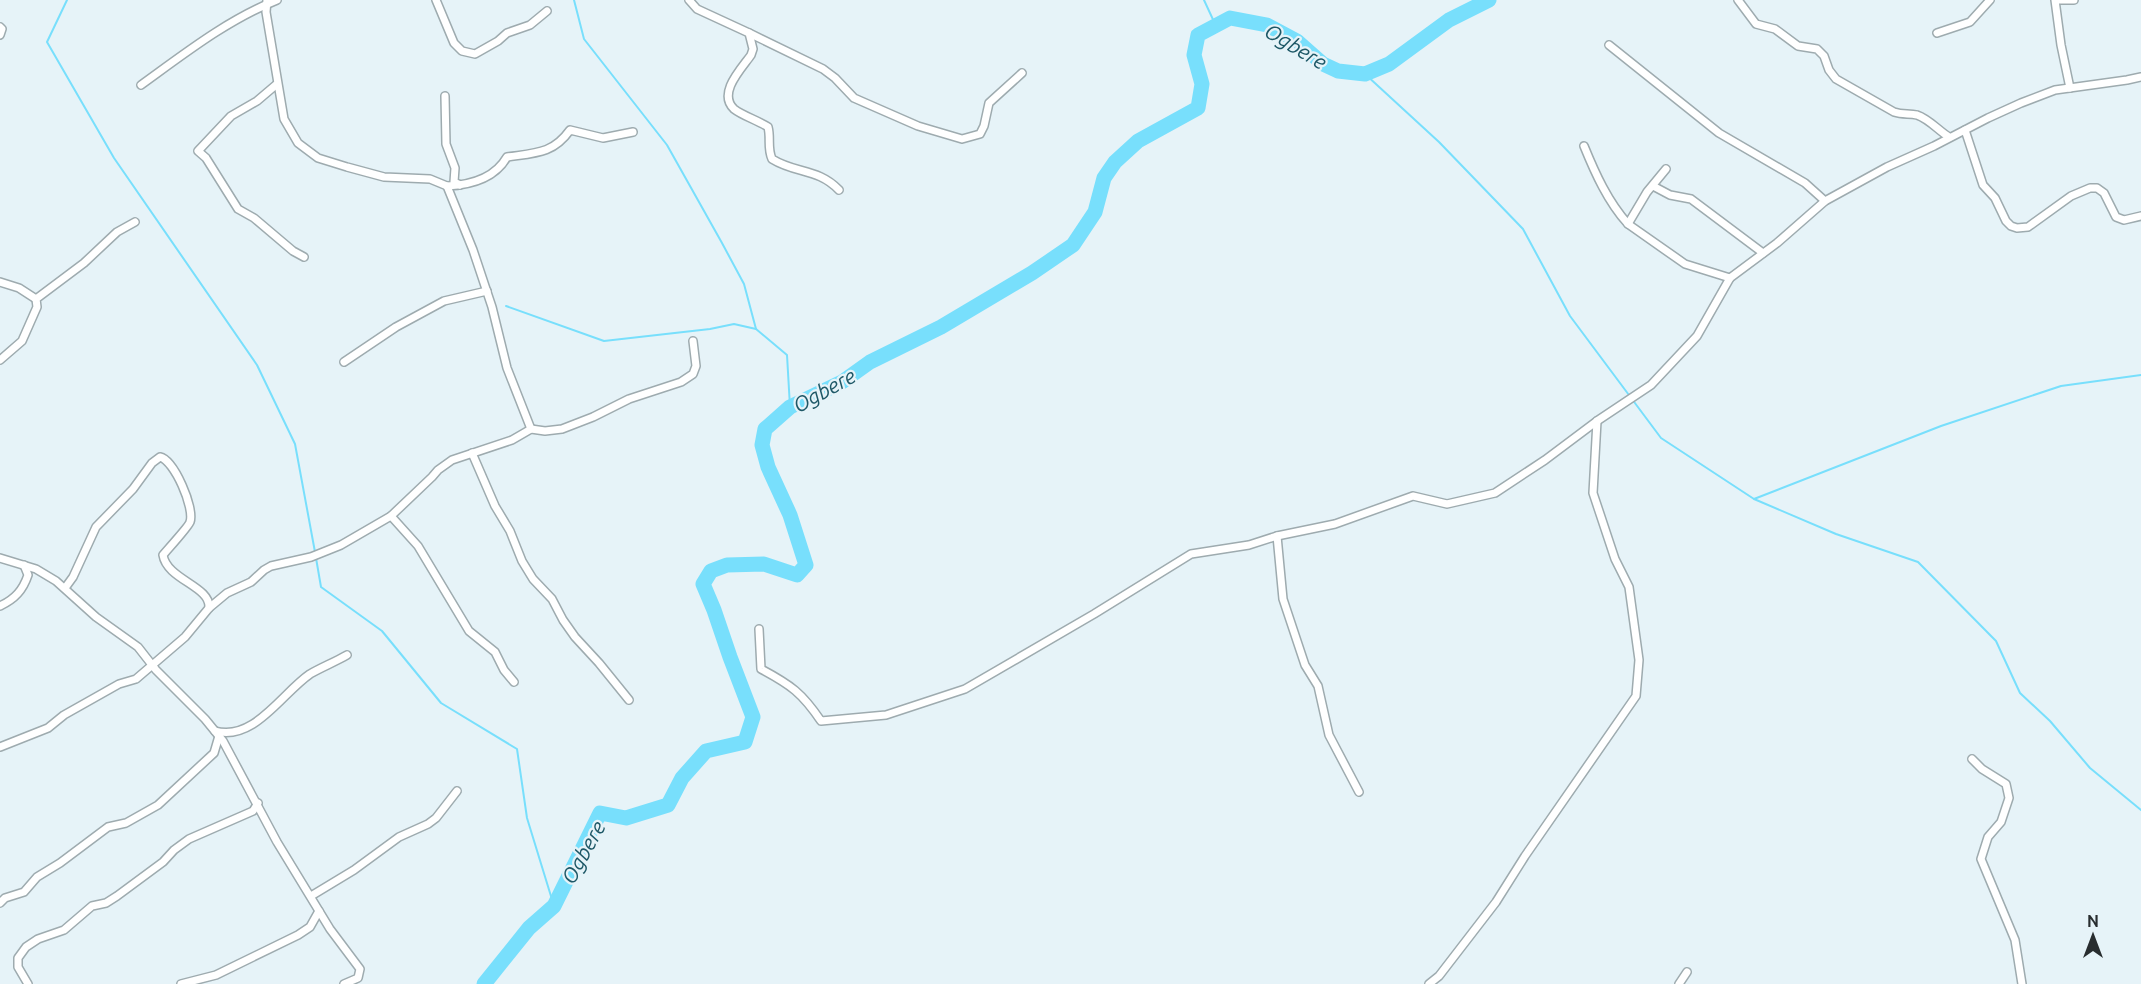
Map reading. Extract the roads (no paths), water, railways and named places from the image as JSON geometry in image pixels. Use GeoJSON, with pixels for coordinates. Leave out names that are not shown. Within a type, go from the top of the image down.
{"type":"FeatureCollection","features":[{"type":"Feature","properties":{"kind":"street"},"geometry":{"type":"LineString","coordinates":[[141,85],[209,36],[267,2],[277,0]]}},
{"type":"Feature","properties":{"kind":"street"},"geometry":{"type":"LineString","coordinates":[[436,0],[454,43],[462,51],[476,54],[507,33],[530,25],[547,11]]}},
{"type":"Feature","properties":{"kind":"street"},"geometry":{"type":"LineString","coordinates":[[689,0],[698,9],[730,22],[823,69],[854,98],[918,126],[962,139],[980,134],[989,104],[1022,73]]}},
{"type":"Feature","properties":{"kind":"street"},"geometry":{"type":"LineString","coordinates":[[1738,0],[1756,24],[1775,29],[1798,46],[1817,49],[1824,56],[1836,80],[1894,112],[1903,115],[1915,114],[1925,119],[1949,137]]}},
{"type":"Feature","properties":{"kind":"street"},"geometry":{"type":"LineString","coordinates":[[1937,33],[1970,22],[1990,0]]}},
{"type":"Feature","properties":{"kind":"street"},"geometry":{"type":"LineString","coordinates":[[2070,88],[2062,54],[2056,0],[2074,0]]}},
{"type":"Feature","properties":{"kind":"street"},"geometry":{"type":"LineString","coordinates":[[267,2],[266,12],[284,119],[298,143],[318,158],[384,177],[430,179],[447,186],[463,186],[495,171],[502,166],[507,157],[552,149],[570,130],[603,138],[633,132]]}},
{"type":"Feature","properties":{"kind":"street"},"geometry":{"type":"LineString","coordinates":[[0,27],[2,29],[0,34]]}},
{"type":"Feature","properties":{"kind":"street"},"geometry":{"type":"LineString","coordinates":[[749,33],[753,49],[729,88],[730,102],[734,108],[768,127],[770,137],[768,149],[772,159],[791,168],[813,173],[829,180],[839,190]]}},
{"type":"Feature","properties":{"kind":"street"},"geometry":{"type":"LineString","coordinates":[[1609,45],[1719,133],[1805,183],[1824,201]]}},
{"type":"Feature","properties":{"kind":"street"},"geometry":{"type":"LineString","coordinates":[[759,629],[761,669],[798,691],[807,699],[821,721],[886,715],[965,689],[1191,555],[1249,545],[1277,536],[1335,524],[1413,496],[1447,504],[1495,493],[1651,385],[1697,336],[1730,278],[1778,243],[1824,201],[1887,167],[2021,103],[2055,90],[2141,76]]}},
{"type":"Feature","properties":{"kind":"street"},"geometry":{"type":"LineString","coordinates":[[277,84],[257,101],[231,116],[198,151],[206,158],[238,209],[254,218],[293,251],[304,257]]}},
{"type":"Feature","properties":{"kind":"street"},"geometry":{"type":"LineString","coordinates":[[445,96],[446,144],[455,168],[454,182],[463,186]]}},
{"type":"Feature","properties":{"kind":"street"},"geometry":{"type":"LineString","coordinates":[[1965,130],[1983,184],[1995,198],[2006,221],[2011,226],[2028,227],[2071,196],[2090,188],[2097,188],[2104,193],[2116,217],[2124,220],[2141,216]]}},
{"type":"Feature","properties":{"kind":"street"},"geometry":{"type":"LineString","coordinates":[[1584,146],[1595,172],[1620,216],[1628,224],[1685,264],[1730,278]]}},
{"type":"Feature","properties":{"kind":"street"},"geometry":{"type":"LineString","coordinates":[[1628,224],[1637,207],[1666,169]]}},
{"type":"Feature","properties":{"kind":"street"},"geometry":{"type":"LineString","coordinates":[[447,186],[487,291],[507,368],[531,429]]}},
{"type":"Feature","properties":{"kind":"street"},"geometry":{"type":"LineString","coordinates":[[1653,186],[1670,195],[1691,199],[1763,254]]}},
{"type":"Feature","properties":{"kind":"street"},"geometry":{"type":"LineString","coordinates":[[36,299],[84,263],[117,232],[135,222]]}},
{"type":"Feature","properties":{"kind":"street"},"geometry":{"type":"LineString","coordinates":[[0,282],[19,288],[36,299]]}},
{"type":"Feature","properties":{"kind":"street"},"geometry":{"type":"LineString","coordinates":[[344,362],[396,327],[444,301],[487,291]]}},
{"type":"Feature","properties":{"kind":"street"},"geometry":{"type":"LineString","coordinates":[[0,360],[22,341],[36,307],[36,299]]}},
{"type":"Feature","properties":{"kind":"street"},"geometry":{"type":"LineString","coordinates":[[0,747],[48,728],[64,715],[119,684],[136,679],[185,637],[209,608],[227,593],[251,582],[271,566],[311,557],[341,544],[391,516],[438,470],[452,460],[512,440],[531,429],[545,431],[562,429],[629,399],[681,382],[693,374],[696,366],[693,341]]}},
{"type":"Feature","properties":{"kind":"street"},"geometry":{"type":"LineString","coordinates":[[1429,984],[1439,976],[1496,902],[1525,856],[1636,696],[1639,660],[1629,587],[1616,559],[1593,493],[1597,421]]}},
{"type":"Feature","properties":{"kind":"street"},"geometry":{"type":"LineString","coordinates":[[472,453],[495,506],[533,579],[552,599],[575,637],[629,700]]}},
{"type":"Feature","properties":{"kind":"street"},"geometry":{"type":"LineString","coordinates":[[65,588],[73,577],[96,526],[133,489],[152,463],[164,457],[178,475],[191,513],[190,523],[163,555],[165,564],[207,599],[210,604],[209,608]]}},
{"type":"Feature","properties":{"kind":"street"},"geometry":{"type":"LineString","coordinates":[[391,516],[418,546],[470,631],[495,652],[504,670],[514,682]]}},
{"type":"Feature","properties":{"kind":"street"},"geometry":{"type":"LineString","coordinates":[[1277,536],[1283,599],[1305,665],[1318,686],[1329,735],[1359,792]]}},
{"type":"Feature","properties":{"kind":"street"},"geometry":{"type":"LineString","coordinates":[[0,558],[46,574],[65,588],[96,617],[138,647],[217,733],[258,803],[277,842],[330,929],[360,969],[358,978],[344,984]]}},
{"type":"Feature","properties":{"kind":"street"},"geometry":{"type":"LineString","coordinates":[[0,606],[24,588],[28,575],[24,565]]}},
{"type":"Feature","properties":{"kind":"street"},"geometry":{"type":"LineString","coordinates":[[217,733],[237,732],[257,720],[310,675],[347,656]]}},
{"type":"Feature","properties":{"kind":"street"},"geometry":{"type":"LineString","coordinates":[[0,903],[5,898],[24,892],[37,876],[60,863],[108,828],[126,823],[158,805],[214,753],[217,733]]}},
{"type":"Feature","properties":{"kind":"street"},"geometry":{"type":"LineString","coordinates":[[1972,759],[1982,770],[2006,784],[2009,798],[2001,822],[1988,837],[1981,859],[2015,940],[2022,984]]}},
{"type":"Feature","properties":{"kind":"street"},"geometry":{"type":"LineString","coordinates":[[311,896],[354,870],[399,837],[428,824],[436,818],[457,790]]}},
{"type":"Feature","properties":{"kind":"street"},"geometry":{"type":"LineString","coordinates":[[28,984],[18,967],[18,958],[26,947],[38,939],[64,930],[92,906],[106,903],[117,896],[163,862],[189,839],[253,811],[258,803]]}},
{"type":"Feature","properties":{"kind":"street"},"geometry":{"type":"LineString","coordinates":[[181,984],[216,975],[298,935],[310,927],[319,911]]}},
{"type":"Feature","properties":{"kind":"street"},"geometry":{"type":"LineString","coordinates":[[1679,984],[1687,972]]}},
{"type":"Feature","properties":{"kind":"waterway"},"geometry":{"type":"LineString","coordinates":[[67,0],[47,42],[114,158],[257,365],[295,444],[315,552]]}},
{"type":"Feature","properties":{"kind":"waterway"},"geometry":{"type":"LineString","coordinates":[[574,0],[584,39],[667,145],[722,243],[744,284],[756,329],[787,355],[790,407]]}},
{"type":"Feature","properties":{"kind":"waterway"},"geometry":{"type":"LineString","coordinates":[[1204,0],[1216,26]]}},
{"type":"Feature","properties":{"kind":"waterway","name":"Ogbere"},"geometry":{"type":"LineString","coordinates":[[484,984],[529,928],[554,906],[600,813],[626,818],[668,805],[682,778],[706,751],[745,742],[753,717],[703,584],[711,571],[727,565],[764,564],[797,575],[806,565],[790,515],[768,467],[762,445],[765,429],[790,407],[842,382],[870,362],[941,327],[1032,273],[1073,245],[1095,212],[1104,178],[1115,162],[1138,141],[1198,108],[1202,84],[1194,55],[1198,35],[1230,18],[1267,25],[1297,41],[1323,64],[1338,71],[1365,74],[1389,64],[1449,20],[1489,0]]}},
{"type":"Feature","properties":{"kind":"waterway"},"geometry":{"type":"LineString","coordinates":[[1365,74],[1439,142],[1523,229],[1570,316],[1661,438],[1754,499],[1836,534],[1918,562],[1996,641],[2020,693],[2050,721],[2090,768],[2141,810]]}},
{"type":"Feature","properties":{"kind":"waterway"},"geometry":{"type":"LineString","coordinates":[[506,306],[604,341],[710,329],[734,324],[756,329]]}},
{"type":"Feature","properties":{"kind":"waterway"},"geometry":{"type":"LineString","coordinates":[[1754,499],[1941,426],[2061,386],[2141,375]]}},
{"type":"Feature","properties":{"kind":"waterway"},"geometry":{"type":"LineString","coordinates":[[316,558],[321,587],[382,631],[441,703],[517,749],[527,818],[554,906]]}}]}
